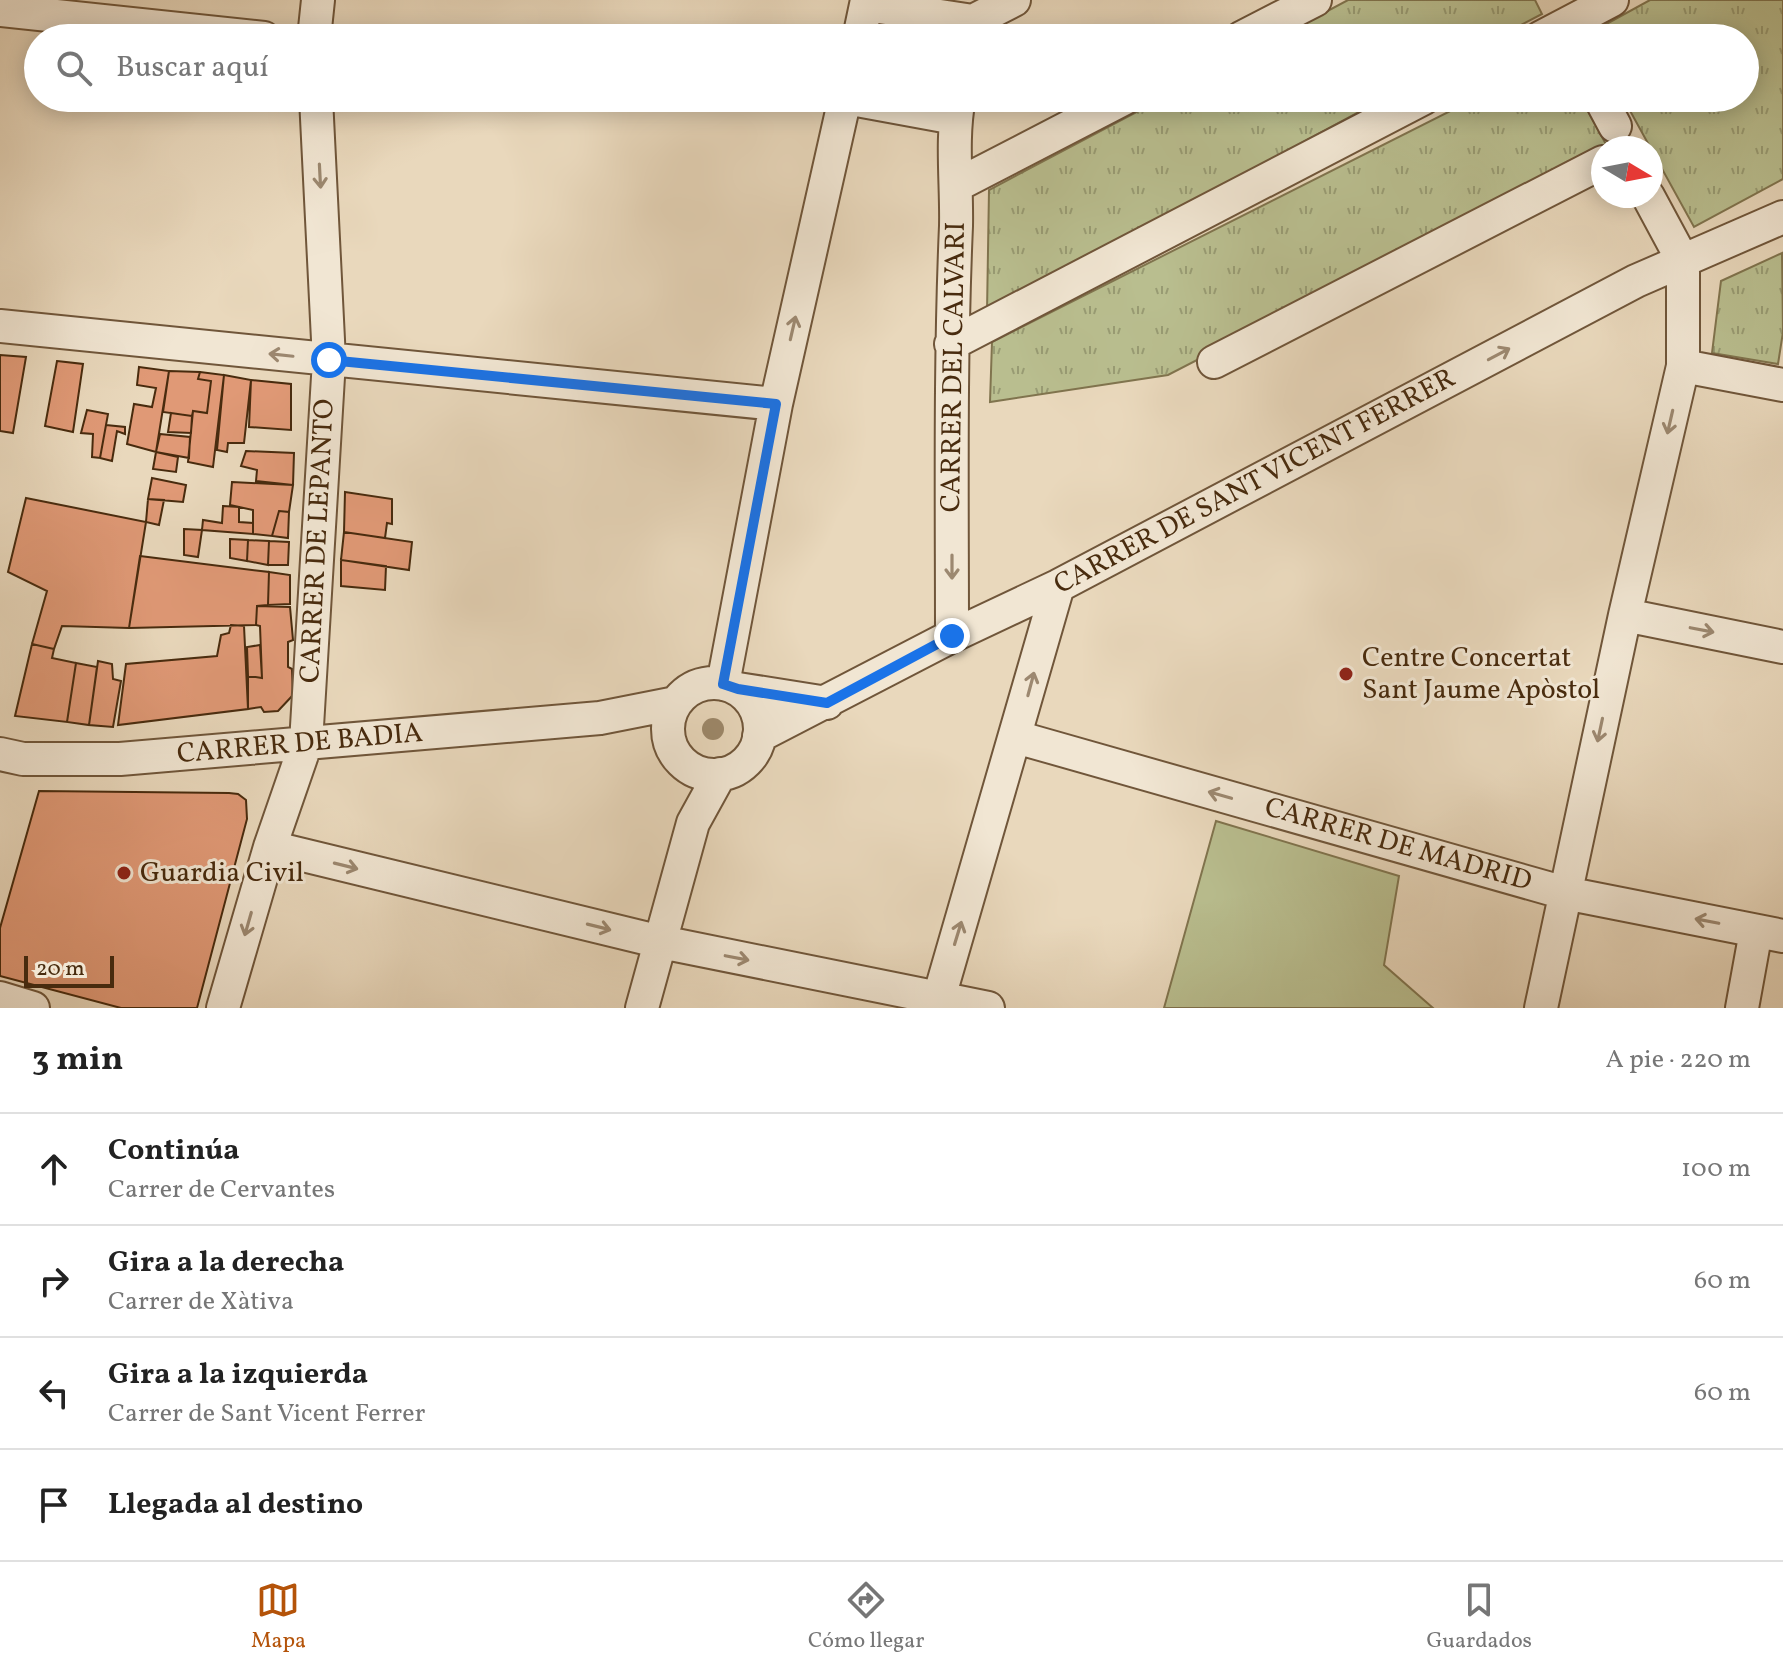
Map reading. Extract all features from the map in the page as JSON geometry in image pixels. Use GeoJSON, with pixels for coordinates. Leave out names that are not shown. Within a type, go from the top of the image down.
{"type":"FeatureCollection","features":[{"type":"Feature","properties":{"kind":"street"},"geometry":{"type":"LineString","coordinates":[[315,24],[318,0]]}},
{"type":"Feature","properties":{"kind":"street"},"geometry":{"type":"LineString","coordinates":[[980,24],[1014,0]]}},
{"type":"Feature","properties":{"kind":"street"},"geometry":{"type":"LineString","coordinates":[[1268,24],[1315,0]]}},
{"type":"Feature","properties":{"kind":"street"},"geometry":{"type":"LineString","coordinates":[[1559,24],[1612,0]]}},
{"type":"Feature","properties":{"kind":"street"},"geometry":{"type":"LineString","coordinates":[[862,24],[867,2],[950,24]]}},
{"type":"Feature","properties":{"kind":"street"},"geometry":{"type":"LineString","coordinates":[[0,10],[132,24]]}},
{"type":"Feature","properties":{"kind":"street","name":"CARRER DE LEPANTO"},"geometry":{"type":"LineString","coordinates":[[223,1008],[270,847],[306,743],[329,360],[317,112]]}},
{"type":"Feature","properties":{"kind":"street"},"geometry":{"type":"LineString","coordinates":[[730,686],[776,404],[843,112]]}},
{"type":"Feature","properties":{"kind":"street","name":"CARRER DEL CALVARI"},"geometry":{"type":"LineString","coordinates":[[952,636],[951,344],[957,112]]}},
{"type":"Feature","properties":{"kind":"street"},"geometry":{"type":"LineString","coordinates":[[957,185],[1098,112]]}},
{"type":"Feature","properties":{"kind":"street"},"geometry":{"type":"LineString","coordinates":[[951,344],[1397,112]]}},
{"type":"Feature","properties":{"kind":"street"},"geometry":{"type":"LineString","coordinates":[[1214,362],[1591,168]]}},
{"type":"Feature","properties":{"kind":"street"},"geometry":{"type":"LineString","coordinates":[[1541,1008],[1625,615],[1683,366],[1683,261],[1654,208]]}},
{"type":"Feature","properties":{"kind":"street","name":"CARRER DE SANT VICENT FERRER"},"geometry":{"type":"LineString","coordinates":[[759,736],[952,636],[1058,586],[1636,281],[1783,217]]}},
{"type":"Feature","properties":{"kind":"street"},"geometry":{"type":"LineString","coordinates":[[0,326],[776,404]]}},
{"type":"Feature","properties":{"kind":"street"},"geometry":{"type":"LineString","coordinates":[[1683,366],[1783,385]]}},
{"type":"Feature","properties":{"kind":"street"},"geometry":{"type":"LineString","coordinates":[[937,1003],[1058,586]]}},
{"type":"Feature","properties":{"kind":"street"},"geometry":{"type":"LineString","coordinates":[[1625,615],[1783,647]]}},
{"type":"Feature","properties":{"kind":"street"},"geometry":{"type":"LineString","coordinates":[[730,686],[755,709],[759,736],[746,762],[734,770],[705,774],[691,768],[673,750],[672,716],[696,686],[709,683],[730,686],[827,703]]}},
{"type":"Feature","properties":{"kind":"street","name":"CARRER DE BADIA"},"geometry":{"type":"LineString","coordinates":[[0,754],[23,759],[120,759],[600,718],[672,716]]}},
{"type":"Feature","properties":{"kind":"street","name":"CARRER DE MADRID"},"geometry":{"type":"LineString","coordinates":[[1016,737],[1565,893],[1769,933]]}},
{"type":"Feature","properties":{"kind":"street"},"geometry":{"type":"LineString","coordinates":[[679,759],[693,823]]}},
{"type":"Feature","properties":{"kind":"street"},"geometry":{"type":"LineString","coordinates":[[642,1008],[693,823],[720,774]]}},
{"type":"Feature","properties":{"kind":"street"},"geometry":{"type":"LineString","coordinates":[[270,847],[661,942],[937,1003],[988,1008]]}},
{"type":"Feature","properties":{"kind":"street"},"geometry":{"type":"LineString","coordinates":[[1742,1008],[1769,933]]}},
{"type":"Feature","properties":{"kind":"street"},"geometry":{"type":"LineString","coordinates":[[0,998],[33,1008]]}},
{"type":"Feature","properties":{"kind":"green space"},"geometry":{"type":"Polygon","coordinates":[[[1348,0],[1535,0],[1542,14],[1523,24],[1303,24],[1348,0]]]}},
{"type":"Feature","properties":{"kind":"green space"},"geometry":{"type":"Polygon","coordinates":[[[1650,0],[1783,0],[1783,179],[1694,227],[1663,171],[1663,136],[1644,136],[1631,112],[1759,112],[1759,24],[1606,24],[1650,0]]]}},
{"type":"Feature","properties":{"kind":"green space"},"geometry":{"type":"Polygon","coordinates":[[[1137,112],[1359,112],[987,312],[989,190],[1137,112]]]}},
{"type":"Feature","properties":{"kind":"green space"},"geometry":{"type":"Polygon","coordinates":[[[1448,112],[1589,112],[1602,136],[1591,136],[1591,157],[1168,375],[990,402],[992,342],[1448,112]]]}},
{"type":"Feature","properties":{"kind":"green space"},"geometry":{"type":"Polygon","coordinates":[[[1782,253],[1783,332],[1778,364],[1712,353],[1721,281],[1782,253]]]}},
{"type":"Feature","properties":{"kind":"green space"},"geometry":{"type":"Polygon","coordinates":[[[1216,821],[1399,876],[1384,965],[1433,1008],[1164,1008],[1216,821]]]}},
{"type":"Feature","properties":{"kind":"building"},"geometry":{"type":"Polygon","coordinates":[[[0,355],[26,357],[13,433],[0,431],[0,355]]]}},
{"type":"Feature","properties":{"kind":"building"},"geometry":{"type":"Polygon","coordinates":[[[57,361],[83,364],[73,432],[45,426],[57,361]]]}},
{"type":"Feature","properties":{"kind":"building"},"geometry":{"type":"Polygon","coordinates":[[[139,367],[169,371],[156,452],[127,444],[134,404],[152,407],[156,388],[137,385],[139,367]]]}},
{"type":"Feature","properties":{"kind":"building"},"geometry":{"type":"Polygon","coordinates":[[[169,371],[200,372],[198,379],[211,381],[207,413],[193,411],[192,416],[163,412],[169,371]]]}},
{"type":"Feature","properties":{"kind":"building"},"geometry":{"type":"Polygon","coordinates":[[[200,372],[224,375],[213,467],[188,462],[193,411],[207,413],[211,381],[198,379],[200,372]]]}},
{"type":"Feature","properties":{"kind":"building"},"geometry":{"type":"Polygon","coordinates":[[[224,375],[251,380],[244,443],[228,443],[227,452],[217,450],[224,375]]]}},
{"type":"Feature","properties":{"kind":"building"},"geometry":{"type":"Polygon","coordinates":[[[251,380],[291,384],[291,430],[249,427],[251,380]]]}},
{"type":"Feature","properties":{"kind":"building"},"geometry":{"type":"Polygon","coordinates":[[[87,410],[108,414],[100,458],[92,457],[93,434],[81,433],[87,410]]]}},
{"type":"Feature","properties":{"kind":"building"},"geometry":{"type":"Polygon","coordinates":[[[171,413],[192,416],[191,433],[168,432],[171,413]]]}},
{"type":"Feature","properties":{"kind":"building"},"geometry":{"type":"Polygon","coordinates":[[[106,425],[125,427],[125,434],[117,431],[112,461],[100,458],[106,425]]]}},
{"type":"Feature","properties":{"kind":"building"},"geometry":{"type":"Polygon","coordinates":[[[160,434],[190,437],[189,458],[156,452],[160,434]]]}},
{"type":"Feature","properties":{"kind":"building"},"geometry":{"type":"Polygon","coordinates":[[[246,451],[294,453],[293,485],[256,481],[257,470],[241,466],[246,451]]]}},
{"type":"Feature","properties":{"kind":"building"},"geometry":{"type":"Polygon","coordinates":[[[156,452],[178,457],[176,472],[153,469],[156,452]]]}},
{"type":"Feature","properties":{"kind":"building"},"geometry":{"type":"Polygon","coordinates":[[[152,478],[186,485],[183,502],[148,499],[152,478]]]}},
{"type":"Feature","properties":{"kind":"building"},"geometry":{"type":"Polygon","coordinates":[[[232,482],[293,485],[289,512],[279,511],[272,536],[253,534],[253,510],[230,505],[232,482]]]}},
{"type":"Feature","properties":{"kind":"building"},"geometry":{"type":"Polygon","coordinates":[[[345,492],[392,499],[392,524],[387,523],[385,538],[344,532],[345,492]]]}},
{"type":"Feature","properties":{"kind":"building"},"geometry":{"type":"Polygon","coordinates":[[[26,498],[146,522],[129,628],[62,626],[54,649],[32,644],[47,591],[8,572],[26,498]]]}},
{"type":"Feature","properties":{"kind":"building"},"geometry":{"type":"Polygon","coordinates":[[[148,499],[164,500],[159,525],[146,522],[148,499]]]}},
{"type":"Feature","properties":{"kind":"building"},"geometry":{"type":"Polygon","coordinates":[[[223,506],[239,507],[239,522],[253,523],[253,534],[202,530],[203,520],[222,523],[223,506]]]}},
{"type":"Feature","properties":{"kind":"building"},"geometry":{"type":"Polygon","coordinates":[[[279,511],[289,512],[288,538],[272,536],[279,511]]]}},
{"type":"Feature","properties":{"kind":"building"},"geometry":{"type":"Polygon","coordinates":[[[184,529],[202,530],[198,557],[184,555],[184,529]]]}},
{"type":"Feature","properties":{"kind":"building"},"geometry":{"type":"Polygon","coordinates":[[[344,532],[412,542],[409,570],[341,560],[344,532]]]}},
{"type":"Feature","properties":{"kind":"building"},"geometry":{"type":"Polygon","coordinates":[[[230,539],[248,540],[247,561],[230,558],[230,539]]]}},
{"type":"Feature","properties":{"kind":"building"},"geometry":{"type":"Polygon","coordinates":[[[248,540],[269,541],[268,565],[247,561],[248,540]]]}},
{"type":"Feature","properties":{"kind":"building"},"geometry":{"type":"Polygon","coordinates":[[[269,541],[289,542],[288,565],[268,565],[269,541]]]}},
{"type":"Feature","properties":{"kind":"building"},"geometry":{"type":"Polygon","coordinates":[[[140,556],[269,572],[268,605],[257,606],[256,625],[129,628],[140,556]]]}},
{"type":"Feature","properties":{"kind":"building"},"geometry":{"type":"Polygon","coordinates":[[[341,560],[386,566],[385,590],[341,586],[341,560]]]}},
{"type":"Feature","properties":{"kind":"building"},"geometry":{"type":"Polygon","coordinates":[[[269,572],[290,575],[290,604],[268,605],[269,572]]]}},
{"type":"Feature","properties":{"kind":"building"},"geometry":{"type":"Polygon","coordinates":[[[257,606],[290,607],[293,640],[288,642],[288,667],[292,669],[293,695],[278,711],[264,712],[261,707],[248,709],[248,676],[262,678],[257,606]]]}},
{"type":"Feature","properties":{"kind":"building"},"geometry":{"type":"Polygon","coordinates":[[[231,625],[244,626],[248,709],[118,725],[126,664],[217,656],[221,635],[229,633],[231,625]]]}},
{"type":"Feature","properties":{"kind":"building"},"geometry":{"type":"Polygon","coordinates":[[[32,644],[54,649],[52,658],[76,663],[67,722],[15,716],[32,644]]]}},
{"type":"Feature","properties":{"kind":"building"},"geometry":{"type":"Polygon","coordinates":[[[260,645],[262,678],[248,676],[247,647],[260,645]]]}},
{"type":"Feature","properties":{"kind":"building"},"geometry":{"type":"Polygon","coordinates":[[[98,661],[112,664],[113,679],[121,681],[113,727],[89,725],[98,661]]]}},
{"type":"Feature","properties":{"kind":"building"},"geometry":{"type":"Polygon","coordinates":[[[76,663],[97,667],[89,725],[67,722],[76,663]]]}},
{"type":"Feature","properties":{"kind":"building","name":"Guardia Civil"},"geometry":{"type":"Polygon","coordinates":[[[39,791],[229,793],[238,794],[246,800],[247,819],[197,1008],[121,1008],[0,976],[0,928],[39,791]]]}},
{"type":"Feature","properties":{"kind":"place","name":"Centre Concertat Sant Jaume Apòstol"},"geometry":{"type":"Point","coordinates":[1346,674]}},
{"type":"Feature","properties":{"kind":"place","name":"Guardia Civil"},"geometry":{"type":"Point","coordinates":[124,873]}},
{"type":"Feature","properties":{"kind":"route"},"geometry":{"type":"LineString","coordinates":[[329,360],[776,404],[723,684],[827,703],[952,636]]}}]}
